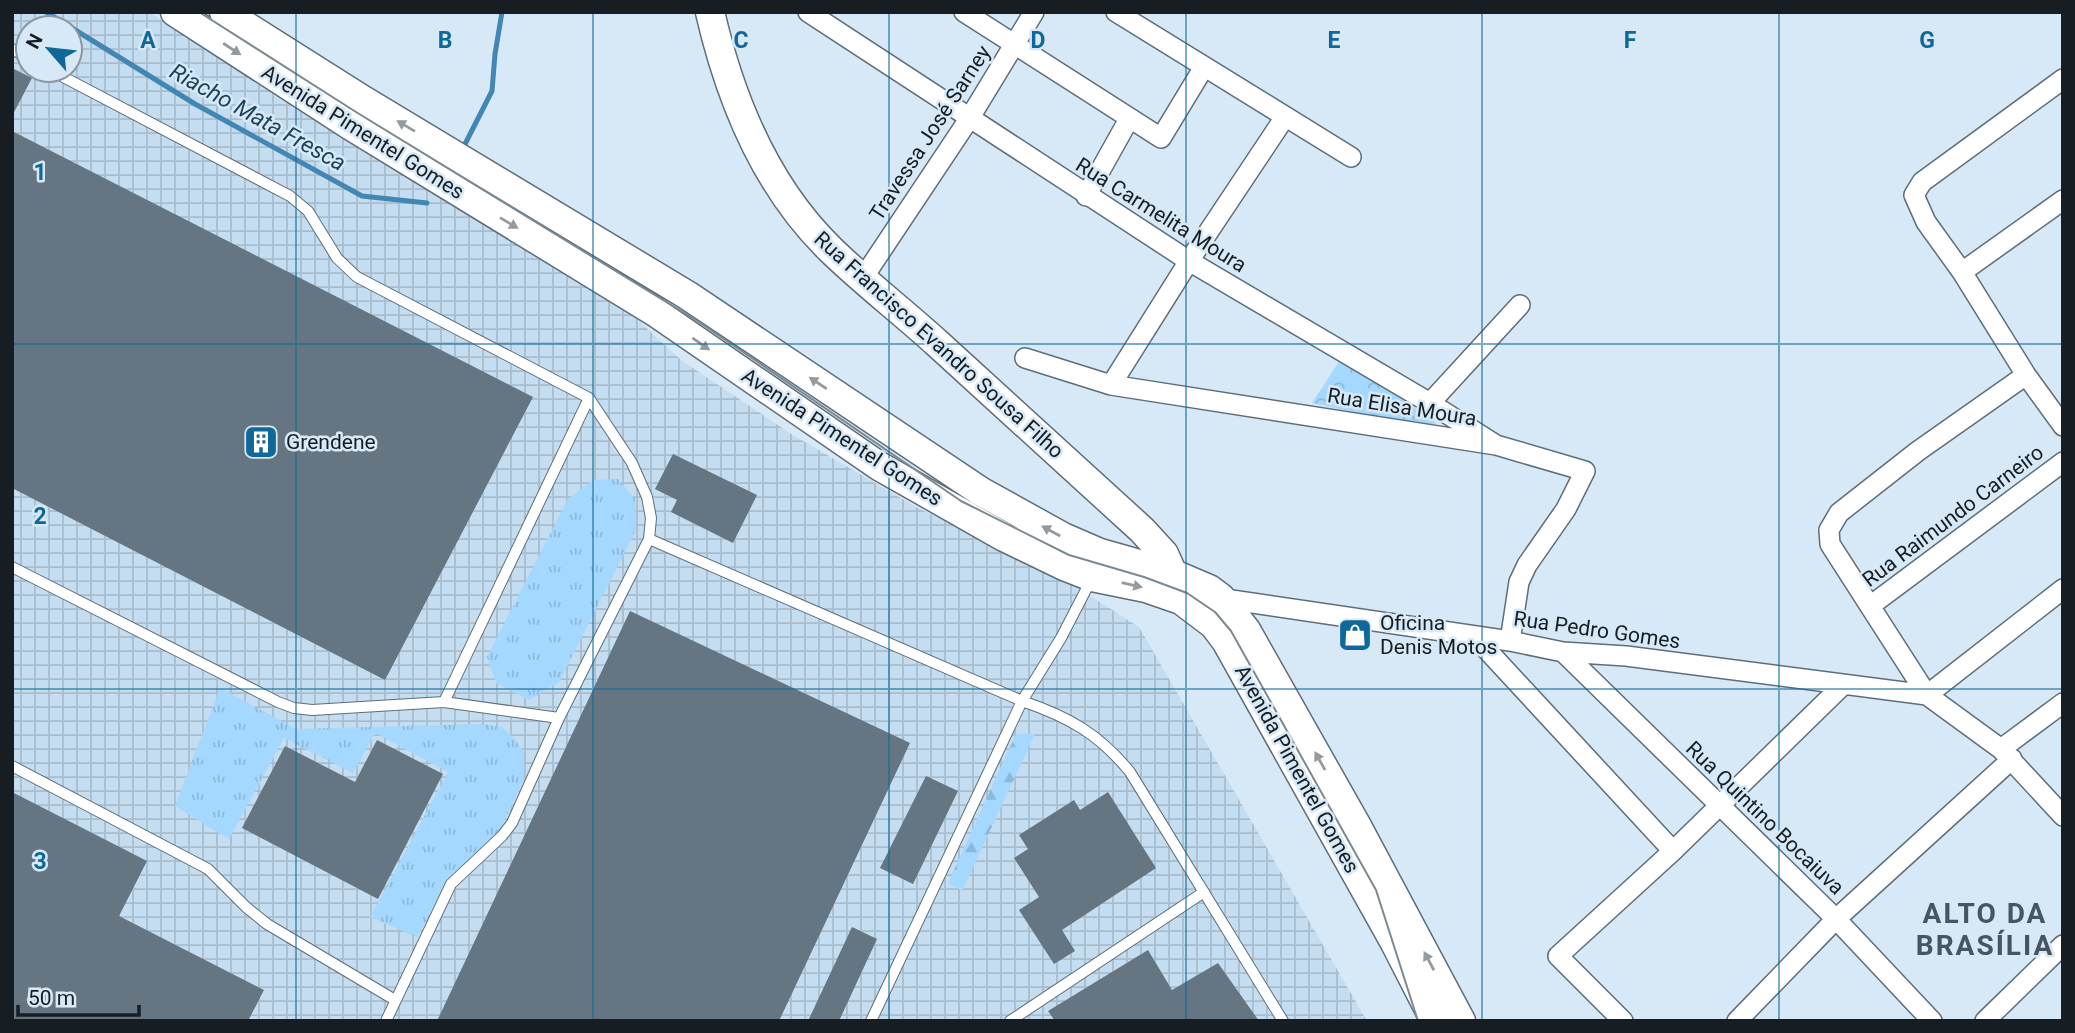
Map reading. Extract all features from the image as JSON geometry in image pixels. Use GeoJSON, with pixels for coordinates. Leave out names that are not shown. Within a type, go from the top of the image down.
{"type":"FeatureCollection","features":[{"type":"Feature","properties":{"kind":"main road","name":"Avenida Pimentel Gomes"},"geometry":{"type":"LineString","coordinates":[[174,12],[339,118],[655,312],[838,439],[911,485],[1004,537],[1182,593],[1209,589],[1221,598],[1246,630],[1461,1021]]}},
{"type":"Feature","properties":{"kind":"main road","name":"Avenida Pimentel Gomes"},"geometry":{"type":"LineString","coordinates":[[224,12],[353,94],[687,295],[980,491],[1063,537],[1096,565]]}},
{"type":"Feature","properties":{"kind":"main road","name":"Rua Francisco Evandro Sousa Filho"},"geometry":{"type":"LineString","coordinates":[[710,12],[734,96],[771,174],[806,223],[831,250],[1142,530],[1164,554],[1182,593]]}},
{"type":"Feature","properties":{"kind":"main road"},"geometry":{"type":"LineString","coordinates":[[838,439],[857,409]]}},
{"type":"Feature","properties":{"kind":"main road","name":"Avenida Pimentel Gomes"},"geometry":{"type":"LineString","coordinates":[[1182,593],[1226,641],[1389,932],[1435,1021]]}},
{"type":"Feature","properties":{"kind":"street","name":"Rua Carmelita Moura"},"geometry":{"type":"LineString","coordinates":[[808,12],[1189,261],[1496,445]]}},
{"type":"Feature","properties":{"kind":"street"},"geometry":{"type":"LineString","coordinates":[[964,12],[1161,138],[1204,67]]}},
{"type":"Feature","properties":{"kind":"street","name":"Travessa José Sarney"},"geometry":{"type":"LineString","coordinates":[[863,278],[969,119],[1034,12]]}},
{"type":"Feature","properties":{"kind":"street"},"geometry":{"type":"LineString","coordinates":[[1116,12],[1351,157]]}},
{"type":"Feature","properties":{"kind":"street"},"geometry":{"type":"LineString","coordinates":[[2063,79],[1922,182],[1914,195],[1926,222],[1962,272],[2026,375],[2063,426]]}},
{"type":"Feature","properties":{"kind":"street"},"geometry":{"type":"LineString","coordinates":[[1111,384],[1285,117]]}},
{"type":"Feature","properties":{"kind":"street"},"geometry":{"type":"LineString","coordinates":[[1086,196],[1129,119]]}},
{"type":"Feature","properties":{"kind":"street"},"geometry":{"type":"LineString","coordinates":[[1962,272],[2063,200]]}},
{"type":"Feature","properties":{"kind":"street"},"geometry":{"type":"LineString","coordinates":[[1430,403],[1520,305]]}},
{"type":"Feature","properties":{"kind":"street","name":"Rua Elisa Moura"},"geometry":{"type":"LineString","coordinates":[[1025,358],[1111,384],[1496,445],[1586,471],[1566,509],[1527,565],[1519,582],[1510,641]]}},
{"type":"Feature","properties":{"kind":"street"},"geometry":{"type":"LineString","coordinates":[[2026,375],[1918,451],[1839,513],[1829,530],[1830,544],[1927,695],[2007,754],[2063,816]]}},
{"type":"Feature","properties":{"kind":"street","name":"Rua Raimundo Carneiro"},"geometry":{"type":"LineString","coordinates":[[1870,606],[2063,462]]}},
{"type":"Feature","properties":{"kind":"street"},"geometry":{"type":"LineString","coordinates":[[1927,695],[2063,589]]}},
{"type":"Feature","properties":{"kind":"street","name":"Rua Pedro Gomes"},"geometry":{"type":"LineString","coordinates":[[1221,598],[1510,641],[1563,652],[1626,656],[1927,695]]}},
{"type":"Feature","properties":{"kind":"street"},"geometry":{"type":"LineString","coordinates":[[1475,637],[1673,851]]}},
{"type":"Feature","properties":{"kind":"street","name":"Rua Quintino Bocaiuva"},"geometry":{"type":"LineString","coordinates":[[1563,652],[1836,919],[1932,1021]]}},
{"type":"Feature","properties":{"kind":"street"},"geometry":{"type":"LineString","coordinates":[[1623,1021],[1558,956],[1673,851],[1842,686]]}},
{"type":"Feature","properties":{"kind":"street"},"geometry":{"type":"LineString","coordinates":[[1737,1021],[1836,919],[2063,703]]}},
{"type":"Feature","properties":{"kind":"street"},"geometry":{"type":"LineString","coordinates":[[1984,1021],[2063,945]]}},
{"type":"Feature","properties":{"kind":"lane"},"geometry":{"type":"LineString","coordinates":[[77,84],[290,196],[308,211],[337,258],[357,277],[589,398],[632,463],[647,497],[651,518],[649,539],[559,718],[512,823],[502,836],[451,884],[386,1021]]}},
{"type":"Feature","properties":{"kind":"lane"},"geometry":{"type":"LineString","coordinates":[[444,702],[589,398]]}},
{"type":"Feature","properties":{"kind":"lane"},"geometry":{"type":"LineString","coordinates":[[649,539],[1022,701],[1063,716],[1084,728],[1117,756],[1130,772],[1283,1021]]}},
{"type":"Feature","properties":{"kind":"lane"},"geometry":{"type":"LineString","coordinates":[[871,1021],[1022,701],[1061,638],[1096,565]]}},
{"type":"Feature","properties":{"kind":"lane"},"geometry":{"type":"LineString","coordinates":[[12,567],[294,708],[312,710],[444,702],[559,718]]}},
{"type":"Feature","properties":{"kind":"lane"},"geometry":{"type":"LineString","coordinates":[[12,766],[208,869],[267,924],[395,1000]]}},
{"type":"Feature","properties":{"kind":"lane"},"geometry":{"type":"LineString","coordinates":[[1010,1021],[1204,892]]}},
{"type":"Feature","properties":{"kind":"shaded area"},"geometry":{"type":"Polygon","coordinates":[[[12,12],[149,12],[262,85],[626,309],[681,360],[793,435],[918,508],[1056,574],[1139,627],[1367,1021],[12,1021],[12,12]]]}},
{"type":"Feature","properties":{"kind":"green space"},"geometry":{"type":"Polygon","coordinates":[[[1342,357],[1436,423],[1427,428],[1312,403],[1342,357]]]}},
{"type":"Feature","properties":{"kind":"green space"},"geometry":{"type":"Polygon","coordinates":[[[618,479],[635,499],[636,530],[559,682],[529,700],[496,683],[487,657],[568,499],[593,480],[618,479]]]}},
{"type":"Feature","properties":{"kind":"green space"},"geometry":{"type":"Polygon","coordinates":[[[220,688],[296,729],[481,724],[502,727],[515,739],[524,753],[524,780],[494,842],[452,874],[417,937],[370,917],[448,772],[375,733],[353,773],[284,738],[229,839],[175,806],[220,688]]]}},
{"type":"Feature","properties":{"kind":"green space"},"geometry":{"type":"Polygon","coordinates":[[[1016,734],[1035,734],[962,891],[948,883],[1016,734]]]}},
{"type":"Feature","properties":{"kind":"building"},"geometry":{"type":"Polygon","coordinates":[[[12,68],[14,84],[29,84],[12,116],[12,68]]]}},
{"type":"Feature","properties":{"kind":"building","name":"Grendene"},"geometry":{"type":"Polygon","coordinates":[[[12,131],[533,397],[385,680],[12,488],[12,131]]]}},
{"type":"Feature","properties":{"kind":"building"},"geometry":{"type":"Polygon","coordinates":[[[673,454],[757,495],[733,543],[671,512],[677,500],[655,489],[673,454]]]}},
{"type":"Feature","properties":{"kind":"building"},"geometry":{"type":"Polygon","coordinates":[[[630,611],[910,743],[779,1021],[437,1021],[630,611]]]}},
{"type":"Feature","properties":{"kind":"building"},"geometry":{"type":"Polygon","coordinates":[[[377,740],[443,774],[378,899],[242,828],[285,746],[355,782],[377,740]]]}},
{"type":"Feature","properties":{"kind":"building"},"geometry":{"type":"Polygon","coordinates":[[[926,776],[958,791],[913,884],[880,868],[926,776]]]}},
{"type":"Feature","properties":{"kind":"building"},"geometry":{"type":"Polygon","coordinates":[[[12,792],[147,861],[119,916],[264,990],[248,1021],[12,1021],[12,792]]]}},
{"type":"Feature","properties":{"kind":"building"},"geometry":{"type":"Polygon","coordinates":[[[1108,792],[1156,868],[1062,930],[1075,951],[1054,964],[1019,910],[1039,897],[1014,858],[1028,849],[1019,835],[1074,800],[1080,810],[1108,792]]]}},
{"type":"Feature","properties":{"kind":"building"},"geometry":{"type":"Polygon","coordinates":[[[852,927],[877,939],[839,1021],[808,1021],[852,927]]]}},
{"type":"Feature","properties":{"kind":"building"},"geometry":{"type":"Polygon","coordinates":[[[1148,950],[1172,990],[1218,963],[1259,1021],[1055,1021],[1048,1011],[1148,950]]]}},
{"type":"Feature","properties":{"kind":"waterway","name":"Riacho Mata Fresca"},"geometry":{"type":"LineString","coordinates":[[46,12],[195,104],[362,196],[427,203]]}},
{"type":"Feature","properties":{"kind":"waterway","name":"Riacho Mata Fresca"},"geometry":{"type":"LineString","coordinates":[[462,150],[492,91],[502,12]]}},
{"type":"Feature","properties":{"kind":"tram line"},"geometry":{"type":"LineString","coordinates":[[199,12],[356,112],[699,322],[961,501],[1069,555],[1187,593],[1215,612],[1231,631],[1376,890],[1418,1021]]}},
{"type":"Feature","properties":{"kind":"place","name":"Grendene"},"geometry":{"type":"Point","coordinates":[261,442]}},
{"type":"Feature","properties":{"kind":"place","name":"Oficina Denis Motos"},"geometry":{"type":"Point","coordinates":[1355,635]}},
{"type":"Feature","properties":{"kind":"district","name":"ALTO DA BRASÍLIA"},"geometry":{"type":"Point","coordinates":[1985,929]}}]}
